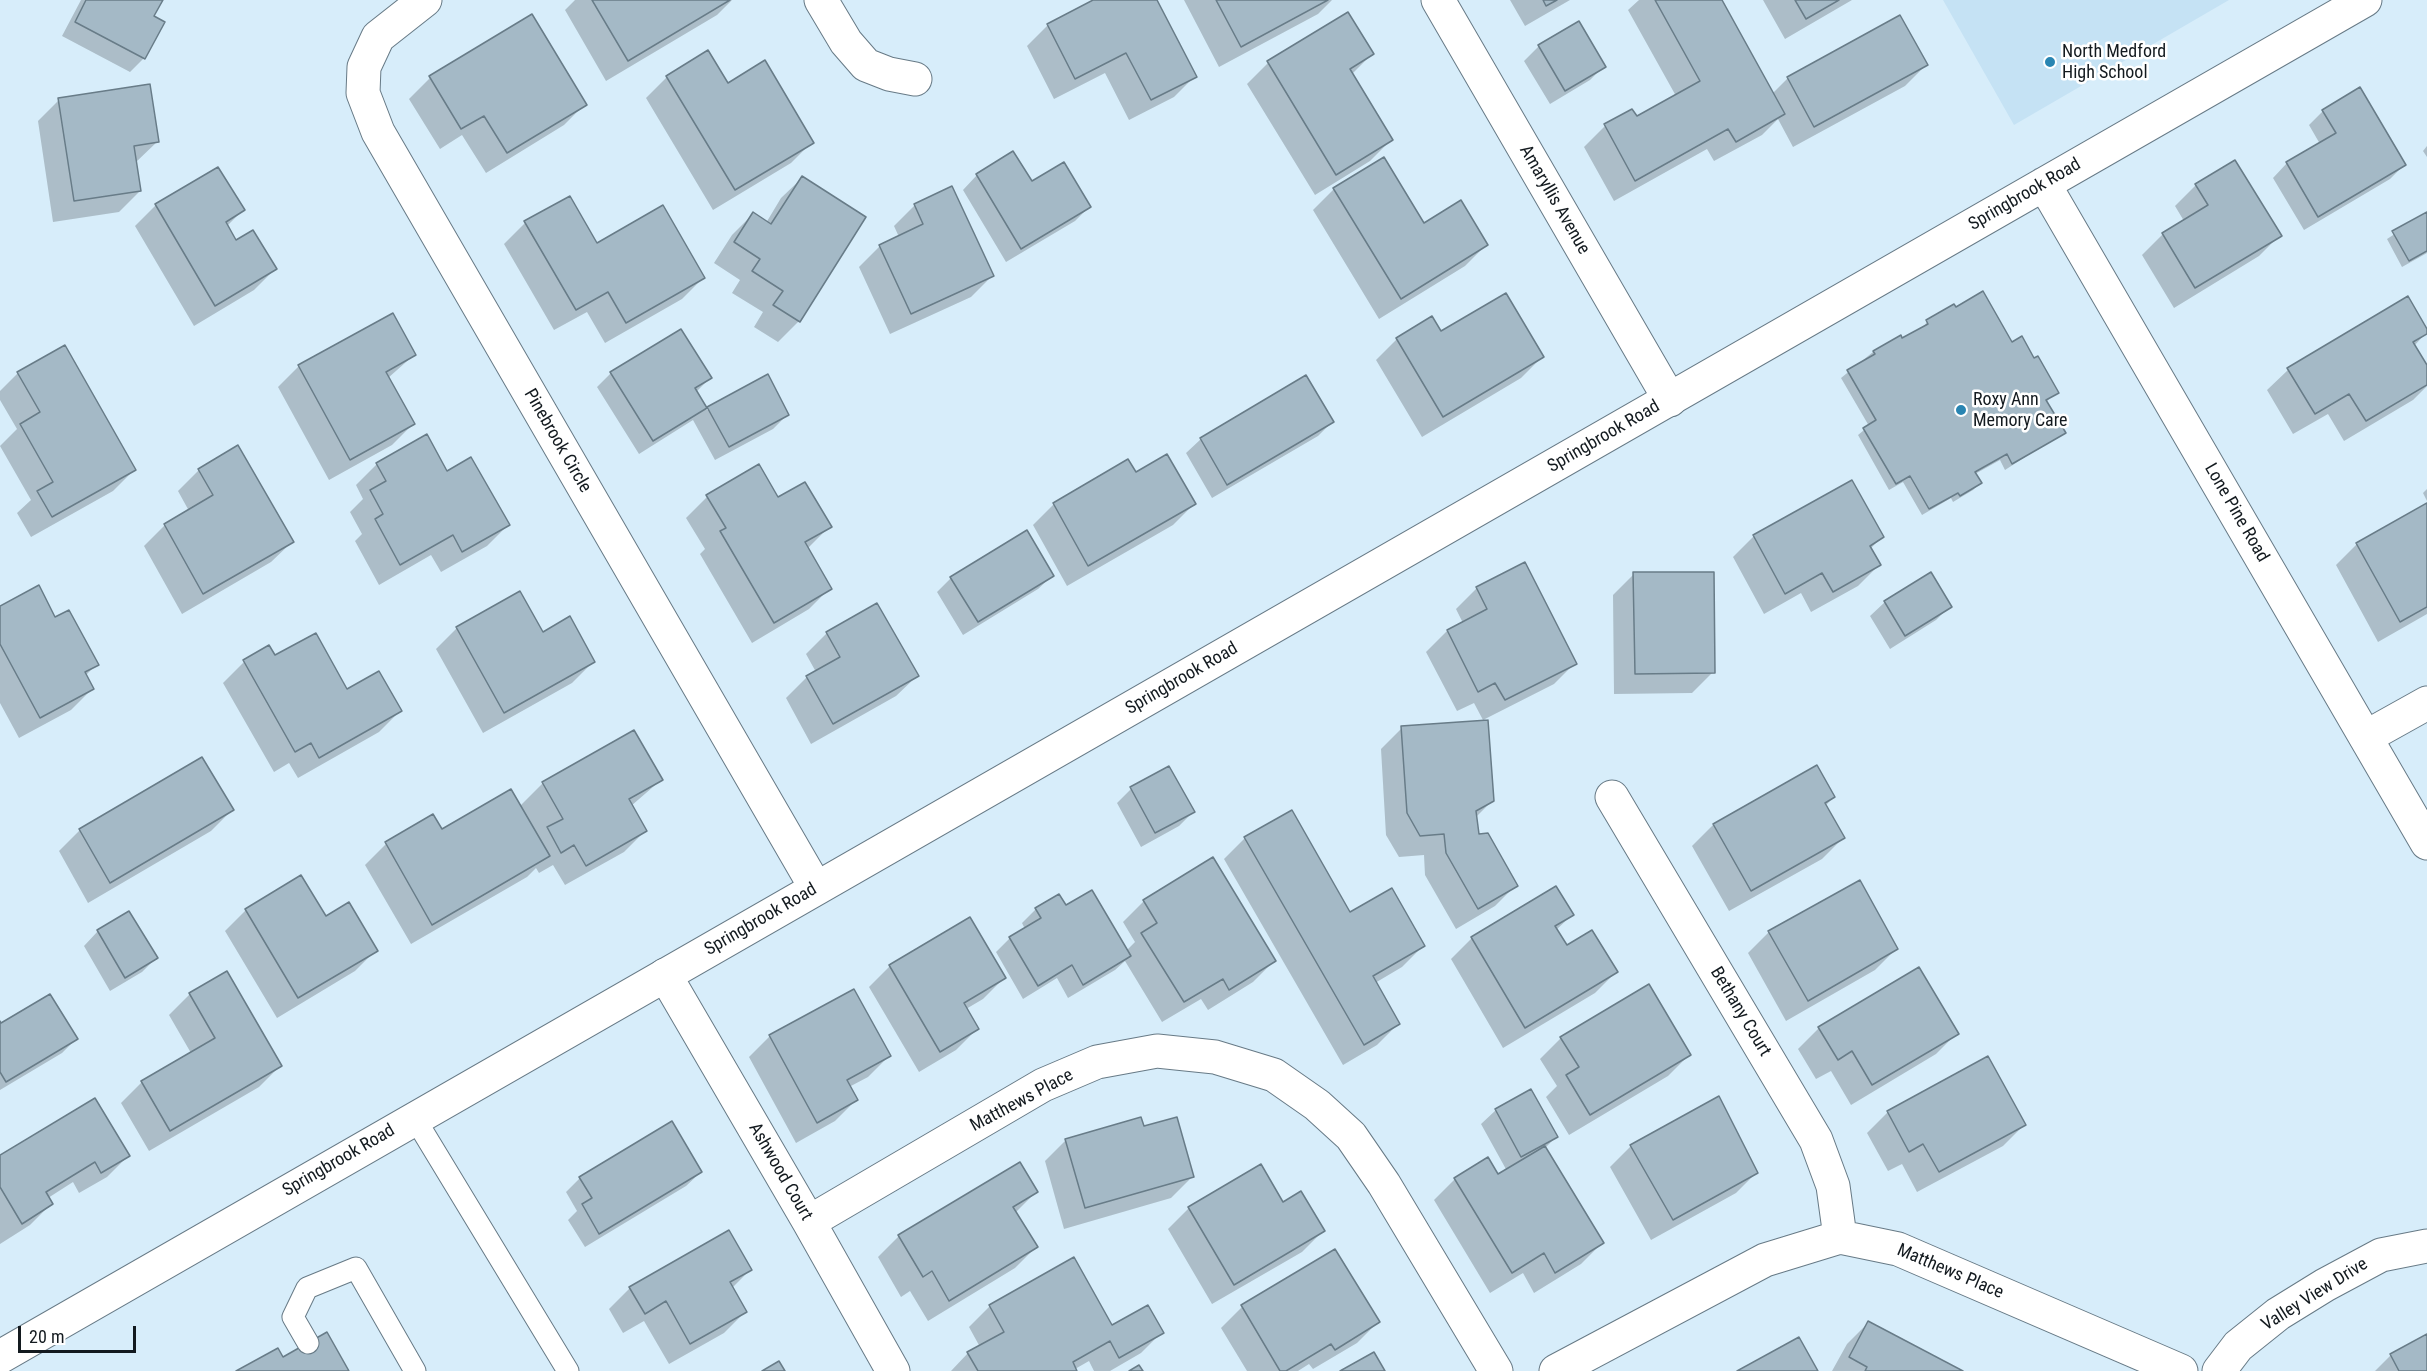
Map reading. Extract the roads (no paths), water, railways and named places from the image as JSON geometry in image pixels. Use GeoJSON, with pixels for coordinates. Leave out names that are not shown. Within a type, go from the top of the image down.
{"type":"FeatureCollection","features":[{"type":"Feature","properties":{"kind":"street","name":"Pinebrook Circle"},"geometry":{"type":"LineString","coordinates":[[425,0],[378,37],[364,67],[363,93],[378,132],[816,888]]}},
{"type":"Feature","properties":{"kind":"street"},"geometry":{"type":"LineString","coordinates":[[821,0],[846,42],[866,65],[889,74],[915,79]]}},
{"type":"Feature","properties":{"kind":"street","name":"Amaryllis Avenue"},"geometry":{"type":"LineString","coordinates":[[1438,0],[1670,400]]}},
{"type":"Feature","properties":{"kind":"street","name":"Springbrook Road"},"geometry":{"type":"LineString","coordinates":[[0,1357],[414,1117],[1670,400],[2365,0]]}},
{"type":"Feature","properties":{"kind":"street","name":"Lone Pine Road"},"geometry":{"type":"LineString","coordinates":[[2044,184],[2427,843]]}},
{"type":"Feature","properties":{"kind":"street"},"geometry":{"type":"LineString","coordinates":[[2366,737],[2427,703]]}},
{"type":"Feature","properties":{"kind":"street","name":"Bethany Court"},"geometry":{"type":"LineString","coordinates":[[1612,797],[1816,1140],[1833,1186],[1840,1237]]}},
{"type":"Feature","properties":{"kind":"street","name":"Ashwood Court"},"geometry":{"type":"LineString","coordinates":[[665,975],[893,1371]]}},
{"type":"Feature","properties":{"kind":"street","name":"Matthews Place"},"geometry":{"type":"LineString","coordinates":[[809,1222],[1043,1085],[1097,1062],[1157,1051],[1215,1057],[1274,1075],[1317,1105],[1351,1136],[1384,1184],[1496,1371]]}},
{"type":"Feature","properties":{"kind":"street","name":"Matthews Place"},"geometry":{"type":"LineString","coordinates":[[1556,1371],[1765,1260],[1840,1237],[1898,1249],[2181,1371]]}},
{"type":"Feature","properties":{"kind":"street","name":"Valley View Drive"},"geometry":{"type":"LineString","coordinates":[[2219,1371],[2238,1346],[2278,1314],[2325,1285],[2381,1255],[2427,1246]]}},
{"type":"Feature","properties":{"kind":"lane"},"geometry":{"type":"LineString","coordinates":[[414,1117],[568,1371]]}},
{"type":"Feature","properties":{"kind":"lane"},"geometry":{"type":"LineString","coordinates":[[308,1343],[293,1317],[307,1288],[356,1268],[415,1371]]}},
{"type":"Feature","properties":{"kind":"place","name":"North Medford High School"},"geometry":{"type":"Point","coordinates":[2050,62]}},
{"type":"Feature","properties":{"kind":"place","name":"Roxy Ann Memory Care"},"geometry":{"type":"Point","coordinates":[1961,410]}}]}
